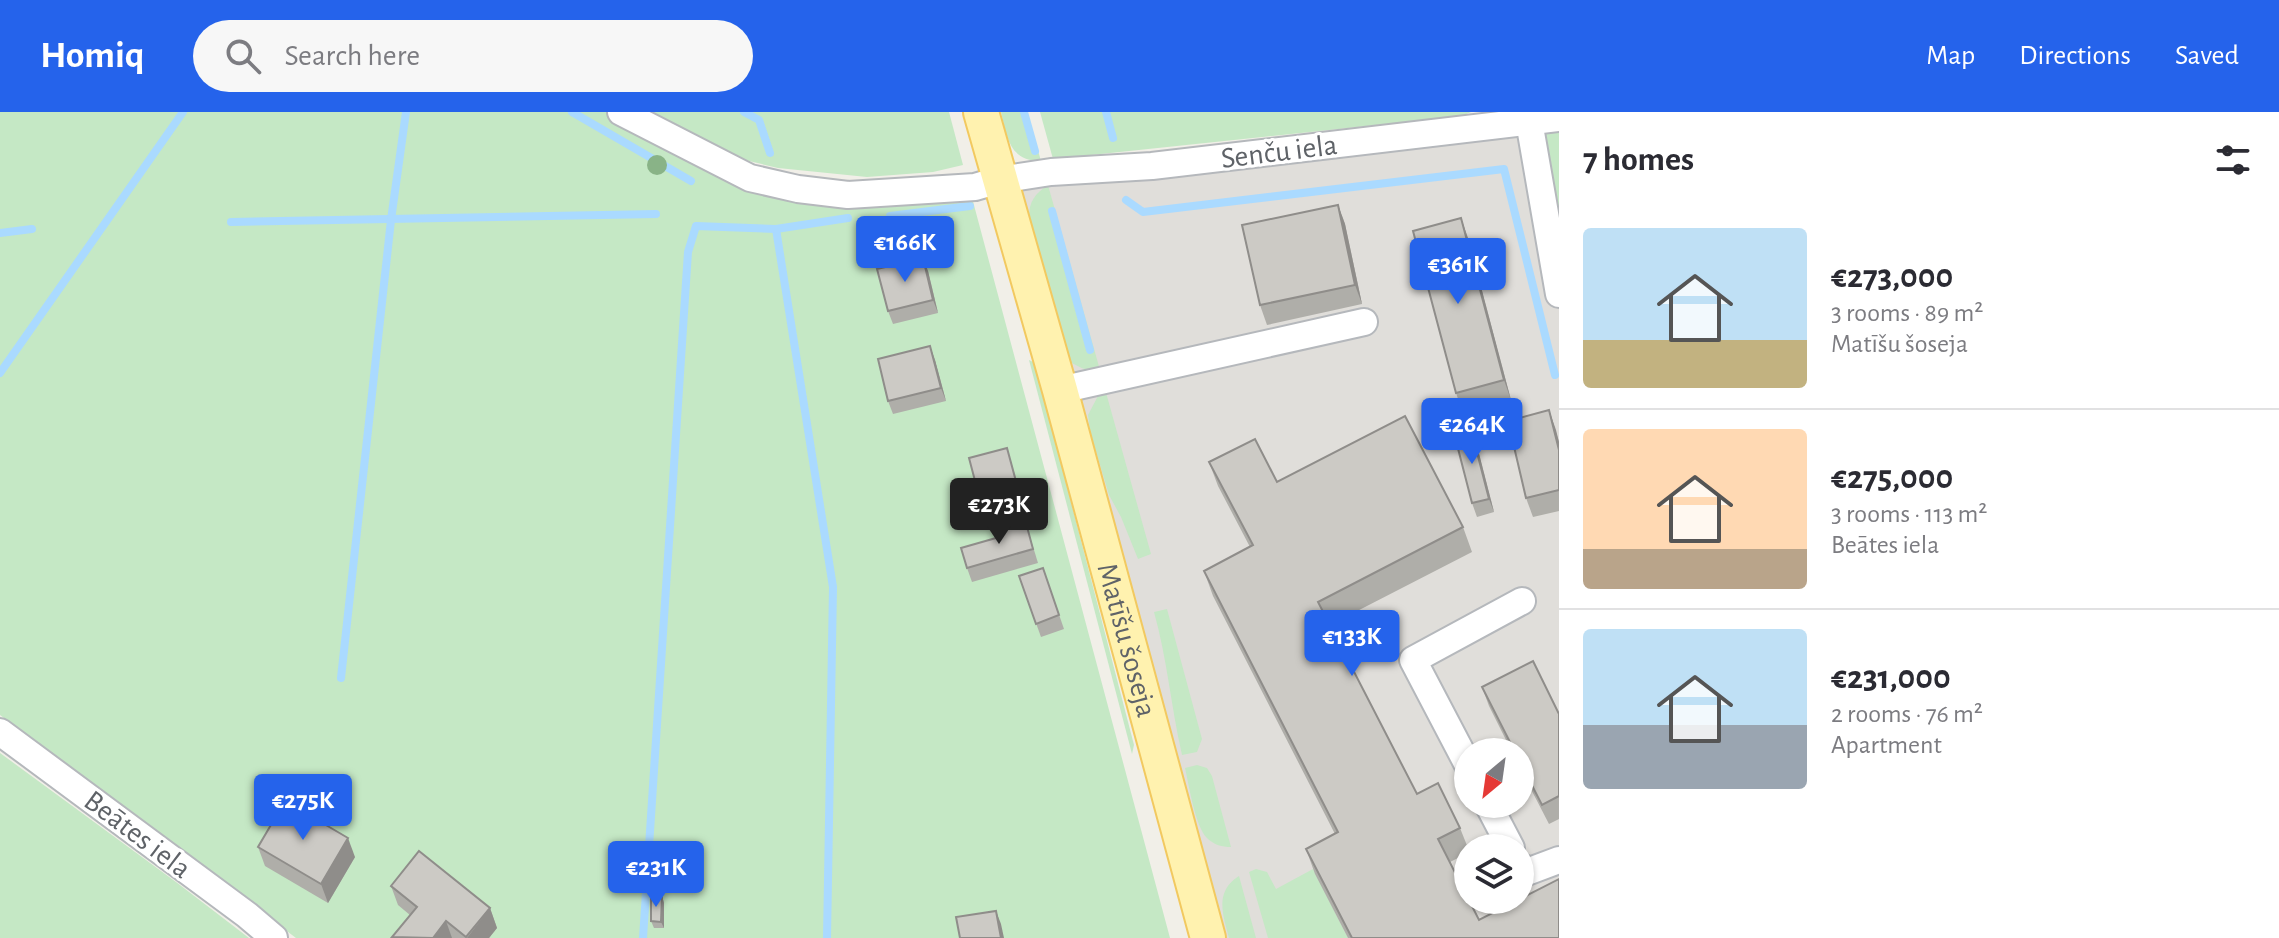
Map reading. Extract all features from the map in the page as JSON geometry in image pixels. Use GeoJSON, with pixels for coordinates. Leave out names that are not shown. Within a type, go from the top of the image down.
{"type":"FeatureCollection","features":[{"type":"Feature","properties":{"kind":"main road","name":"Matīšu šoseja"},"geometry":{"type":"LineString","coordinates":[[981,112],[1060,390],[1208,938]]}},
{"type":"Feature","properties":{"kind":"street","name":"Senču iela"},"geometry":{"type":"LineString","coordinates":[[621,112],[750,178],[798,189],[848,195],[975,187],[1051,172],[1152,166],[1527,116],[1559,118]]}},
{"type":"Feature","properties":{"kind":"street"},"geometry":{"type":"LineString","coordinates":[[1527,116],[1559,294]]}},
{"type":"Feature","properties":{"kind":"street"},"geometry":{"type":"LineString","coordinates":[[1060,390],[1364,322]]}},
{"type":"Feature","properties":{"kind":"street"},"geometry":{"type":"LineString","coordinates":[[1454,738],[1413,660],[1522,601]]}},
{"type":"Feature","properties":{"kind":"street","name":"Beātes iela"},"geometry":{"type":"LineString","coordinates":[[0,732],[237,907],[274,938]]}},
{"type":"Feature","properties":{"kind":"street"},"geometry":{"type":"LineString","coordinates":[[1534,869],[1559,860]]}},
{"type":"Feature","properties":{"kind":"shaded area"},"geometry":{"type":"Polygon","coordinates":[[[1529,121],[1559,294],[1559,938],[1208,938],[999,180],[1529,121]]]}},
{"type":"Feature","properties":{"kind":"green space"},"geometry":{"type":"Polygon","coordinates":[[[0,112],[607,112],[717,170],[971,194],[1170,938],[296,938],[0,715],[0,112]]]}},
{"type":"Feature","properties":{"kind":"green space"},"geometry":{"type":"Polygon","coordinates":[[[651,112],[949,112],[963,165],[933,172],[867,177],[778,168],[749,161],[714,146],[651,112]]]}},
{"type":"Feature","properties":{"kind":"green space"},"geometry":{"type":"Polygon","coordinates":[[[1001,112],[1027,112],[1041,161],[1022,157],[1011,146],[1001,112]]]}},
{"type":"Feature","properties":{"kind":"green space"},"geometry":{"type":"Polygon","coordinates":[[[1040,112],[1471,112],[1462,116],[1053,159],[1040,112]]]}},
{"type":"Feature","properties":{"kind":"green space"},"geometry":{"type":"Polygon","coordinates":[[[1555,112],[1559,112],[1559,285],[1530,156],[1555,112]]]}},
{"type":"Feature","properties":{"kind":"green space"},"geometry":{"type":"Polygon","coordinates":[[[1048,185],[1100,370],[1083,368],[1069,361],[1029,217],[1034,198],[1048,185]]]}},
{"type":"Feature","properties":{"kind":"green space"},"geometry":{"type":"Polygon","coordinates":[[[1029,360],[1035,363],[1134,745],[1132,754],[1029,360]]]}},
{"type":"Feature","properties":{"kind":"green space"},"geometry":{"type":"Polygon","coordinates":[[[1105,389],[1151,554],[1138,559],[1109,495],[1090,431],[1088,415],[1105,389]]]}},
{"type":"Feature","properties":{"kind":"green space"},"geometry":{"type":"Polygon","coordinates":[[[1167,609],[1202,739],[1197,752],[1182,755],[1154,612],[1167,609]]]}},
{"type":"Feature","properties":{"kind":"green space"},"geometry":{"type":"Polygon","coordinates":[[[0,753],[176,882],[249,938],[0,938],[0,753]]]}},
{"type":"Feature","properties":{"kind":"green space"},"geometry":{"type":"Polygon","coordinates":[[[1197,765],[1207,768],[1212,776],[1231,847],[1212,842],[1199,824],[1185,768],[1197,765]]]}},
{"type":"Feature","properties":{"kind":"green space"},"geometry":{"type":"Polygon","coordinates":[[[1256,869],[1267,872],[1276,889],[1313,869],[1348,938],[1268,938],[1249,872],[1256,869]]]}},
{"type":"Feature","properties":{"kind":"green space"},"geometry":{"type":"Polygon","coordinates":[[[1239,876],[1256,938],[1229,938],[1223,896],[1231,882],[1239,876]]]}},
{"type":"Feature","properties":{"kind":"building"},"geometry":{"type":"Polygon","coordinates":[[[1338,205],[1355,285],[1260,305],[1242,225],[1338,205]]]}},
{"type":"Feature","properties":{"kind":"building"},"geometry":{"type":"Polygon","coordinates":[[[1461,218],[1504,380],[1456,393],[1413,231],[1461,218]]]}},
{"type":"Feature","properties":{"kind":"building"},"geometry":{"type":"Polygon","coordinates":[[[923,258],[933,300],[888,311],[877,269],[923,258]]]}},
{"type":"Feature","properties":{"kind":"building"},"geometry":{"type":"Polygon","coordinates":[[[930,346],[941,388],[888,401],[878,359],[930,346]]]}},
{"type":"Feature","properties":{"kind":"building"},"geometry":{"type":"Polygon","coordinates":[[[1549,410],[1559,450],[1559,490],[1526,498],[1508,421],[1549,410]]]}},
{"type":"Feature","properties":{"kind":"building"},"geometry":{"type":"Polygon","coordinates":[[[1405,416],[1463,527],[1318,602],[1417,794],[1438,783],[1460,828],[1438,839],[1454,871],[1454,914],[1476,914],[1479,920],[1491,914],[1534,914],[1534,892],[1559,879],[1559,938],[1352,938],[1306,849],[1338,832],[1204,571],[1253,545],[1209,462],[1255,439],[1277,482],[1405,416]]]}},
{"type":"Feature","properties":{"kind":"building"},"geometry":{"type":"Polygon","coordinates":[[[1471,429],[1489,499],[1472,503],[1454,433],[1471,429]]]}},
{"type":"Feature","properties":{"kind":"building"},"geometry":{"type":"Polygon","coordinates":[[[1007,448],[1017,485],[979,496],[969,458],[1007,448]]]}},
{"type":"Feature","properties":{"kind":"building"},"geometry":{"type":"Polygon","coordinates":[[[1026,523],[1033,549],[967,568],[961,548],[996,538],[995,532],[1026,523]]]}},
{"type":"Feature","properties":{"kind":"building"},"geometry":{"type":"Polygon","coordinates":[[[1043,568],[1059,615],[1036,624],[1019,576],[1043,568]]]}},
{"type":"Feature","properties":{"kind":"building"},"geometry":{"type":"Polygon","coordinates":[[[1533,661],[1559,714],[1559,796],[1542,805],[1534,789],[1534,738],[1508,738],[1482,687],[1533,661]]]}},
{"type":"Feature","properties":{"kind":"building"},"geometry":{"type":"Polygon","coordinates":[[[285,801],[348,838],[321,884],[258,847],[285,801]]]}},
{"type":"Feature","properties":{"kind":"building"},"geometry":{"type":"Polygon","coordinates":[[[419,851],[490,908],[466,937],[446,921],[433,938],[392,937],[417,907],[391,886],[419,851]]]}},
{"type":"Feature","properties":{"kind":"building"},"geometry":{"type":"Polygon","coordinates":[[[651,896],[662,896],[661,922],[651,921],[651,896]]]}},
{"type":"Feature","properties":{"kind":"building"},"geometry":{"type":"Polygon","coordinates":[[[996,911],[1001,938],[960,938],[956,917],[996,911]]]}},
{"type":"Feature","properties":{"kind":"waterway"},"geometry":{"type":"LineString","coordinates":[[0,373],[183,112]]}},
{"type":"Feature","properties":{"kind":"waterway"},"geometry":{"type":"LineString","coordinates":[[341,678],[391,220],[406,112]]}},
{"type":"Feature","properties":{"kind":"waterway"},"geometry":{"type":"LineString","coordinates":[[572,112],[691,181]]}},
{"type":"Feature","properties":{"kind":"waterway"},"geometry":{"type":"LineString","coordinates":[[744,112],[759,120],[770,153]]}},
{"type":"Feature","properties":{"kind":"waterway"},"geometry":{"type":"LineString","coordinates":[[1024,112],[1035,151]]}},
{"type":"Feature","properties":{"kind":"waterway"},"geometry":{"type":"LineString","coordinates":[[1106,112],[1113,138]]}},
{"type":"Feature","properties":{"kind":"waterway"},"geometry":{"type":"LineString","coordinates":[[1126,200],[1143,212],[1504,169],[1555,375]]}},
{"type":"Feature","properties":{"kind":"waterway"},"geometry":{"type":"LineString","coordinates":[[890,216],[970,206]]}},
{"type":"Feature","properties":{"kind":"waterway"},"geometry":{"type":"LineString","coordinates":[[1052,211],[1090,350]]}},
{"type":"Feature","properties":{"kind":"waterway"},"geometry":{"type":"LineString","coordinates":[[231,222],[656,214]]}},
{"type":"Feature","properties":{"kind":"waterway"},"geometry":{"type":"LineString","coordinates":[[643,938],[688,252],[696,226],[776,229],[848,218]]}},
{"type":"Feature","properties":{"kind":"waterway"},"geometry":{"type":"LineString","coordinates":[[0,233],[32,229]]}},
{"type":"Feature","properties":{"kind":"waterway"},"geometry":{"type":"LineString","coordinates":[[776,229],[833,587],[827,938]]}}]}
